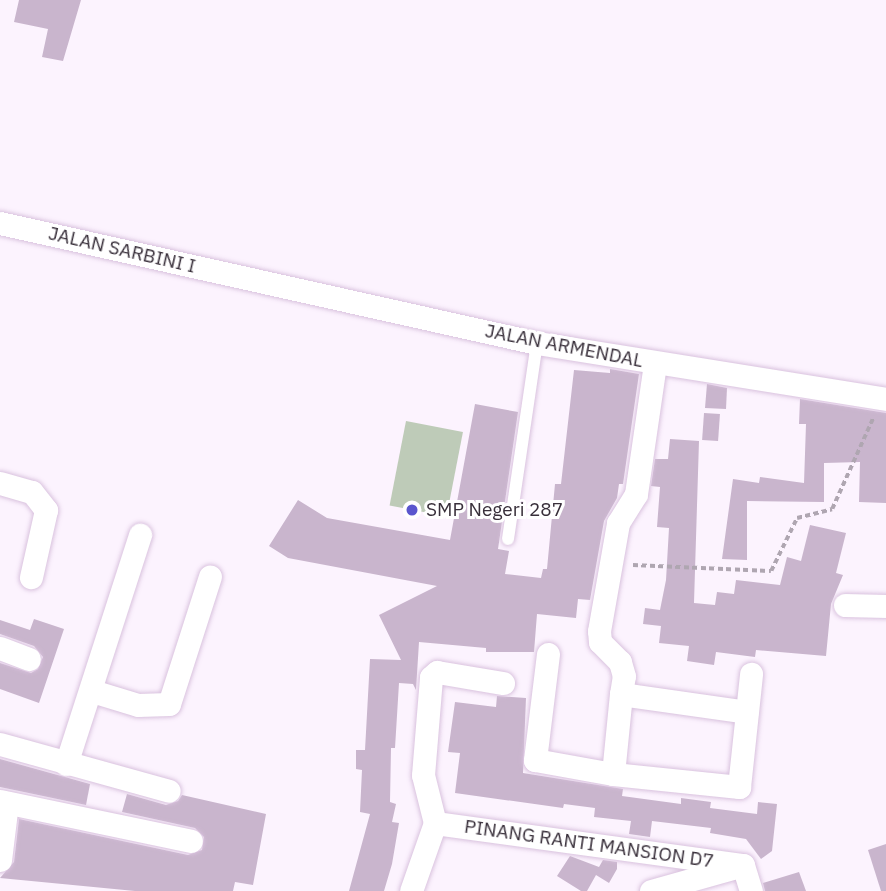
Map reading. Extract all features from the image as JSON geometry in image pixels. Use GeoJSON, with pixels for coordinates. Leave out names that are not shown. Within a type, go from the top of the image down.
{"type":"FeatureCollection","features":[{"type":"Feature","properties":{"kind":"street","name":"JALAN SARBINI I"},"geometry":{"type":"LineString","coordinates":[[0,223],[245,278]]}},
{"type":"Feature","properties":{"kind":"street","name":"JALAN ARMENDAL"},"geometry":{"type":"LineString","coordinates":[[245,278],[537,343],[883,399]]}},
{"type":"Feature","properties":{"kind":"street"},"geometry":{"type":"LineString","coordinates":[[613,774],[624,676],[620,662],[600,642],[599,631],[618,523],[636,494],[655,364]]}},
{"type":"Feature","properties":{"kind":"street"},"geometry":{"type":"LineString","coordinates":[[0,482],[32,492],[46,510],[31,577]]}},
{"type":"Feature","properties":{"kind":"street"},"geometry":{"type":"LineString","coordinates":[[66,764],[92,691],[140,536]]}},
{"type":"Feature","properties":{"kind":"street"},"geometry":{"type":"LineString","coordinates":[[92,691],[138,705],[169,704],[209,576]]}},
{"type":"Feature","properties":{"kind":"street"},"geometry":{"type":"LineString","coordinates":[[845,605],[886,606]]}},
{"type":"Feature","properties":{"kind":"street"},"geometry":{"type":"LineString","coordinates":[[0,648],[29,659]]}},
{"type":"Feature","properties":{"kind":"street"},"geometry":{"type":"LineString","coordinates":[[548,654],[534,760],[613,774],[739,787],[751,674]]}},
{"type":"Feature","properties":{"kind":"street"},"geometry":{"type":"LineString","coordinates":[[411,891],[435,823],[423,775],[430,677],[437,672],[503,683]]}},
{"type":"Feature","properties":{"kind":"street"},"geometry":{"type":"LineString","coordinates":[[621,694],[747,712]]}},
{"type":"Feature","properties":{"kind":"street"},"geometry":{"type":"LineString","coordinates":[[0,744],[169,791]]}},
{"type":"Feature","properties":{"kind":"street"},"geometry":{"type":"LineString","coordinates":[[0,860],[4,802],[191,841]]}},
{"type":"Feature","properties":{"kind":"street","name":"PINANG RANTI MANSION D7"},"geometry":{"type":"LineString","coordinates":[[435,823],[743,865]]}},
{"type":"Feature","properties":{"kind":"street"},"geometry":{"type":"LineString","coordinates":[[655,852],[651,891],[743,865],[751,891]]}},
{"type":"Feature","properties":{"kind":"lane"},"geometry":{"type":"LineString","coordinates":[[508,539],[537,343]]}},
{"type":"Feature","properties":{"kind":"path"},"geometry":{"type":"LineString","coordinates":[[613,563],[771,571],[797,518],[832,509],[883,399]]}},
{"type":"Feature","properties":{"kind":"green space"},"geometry":{"type":"Polygon","coordinates":[[[406,421],[463,432],[447,516],[390,505],[406,421]]]}},
{"type":"Feature","properties":{"kind":"building"},"geometry":{"type":"Polygon","coordinates":[[[19,0],[81,0],[63,61],[42,57],[48,29],[14,22],[19,0]]]}},
{"type":"Feature","properties":{"kind":"building"},"geometry":{"type":"Polygon","coordinates":[[[610,369],[639,374],[623,484],[619,484],[617,498],[604,521],[590,600],[578,599],[576,618],[537,614],[534,652],[486,652],[486,648],[419,642],[416,690],[413,684],[399,683],[395,748],[391,748],[390,802],[396,804],[392,822],[399,823],[392,864],[384,891],[349,891],[370,814],[360,812],[362,770],[356,769],[356,750],[365,750],[370,659],[401,660],[379,615],[437,586],[288,558],[269,546],[298,500],[327,518],[450,540],[475,404],[518,412],[498,549],[509,551],[505,574],[541,578],[543,569],[547,569],[555,484],[561,484],[574,370],[610,373],[610,369]]]}},
{"type":"Feature","properties":{"kind":"building"},"geometry":{"type":"Polygon","coordinates":[[[707,384],[727,388],[726,409],[705,408],[707,384]]]}},
{"type":"Feature","properties":{"kind":"building"},"geometry":{"type":"Polygon","coordinates":[[[800,399],[886,413],[886,503],[859,502],[860,462],[824,463],[824,502],[747,501],[747,560],[722,559],[733,479],[759,483],[760,477],[804,483],[806,424],[799,424],[800,399]]]}},
{"type":"Feature","properties":{"kind":"building"},"geometry":{"type":"Polygon","coordinates":[[[704,413],[720,414],[718,441],[702,440],[704,413]]]}},
{"type":"Feature","properties":{"kind":"building"},"geometry":{"type":"Polygon","coordinates":[[[670,439],[699,441],[694,603],[715,605],[717,592],[734,594],[736,580],[780,585],[787,557],[801,561],[810,525],[846,533],[836,573],[843,575],[831,604],[826,656],[756,650],[755,657],[716,652],[714,665],[687,661],[689,646],[659,643],[661,626],[643,624],[645,608],[660,610],[666,580],[669,528],[657,527],[660,487],[651,486],[655,459],[668,459],[670,439]]]}},
{"type":"Feature","properties":{"kind":"building"},"geometry":{"type":"Polygon","coordinates":[[[34,619],[64,629],[39,703],[0,689],[0,663],[31,673],[38,669],[43,657],[34,646],[0,634],[0,620],[30,630],[34,619]]]}},
{"type":"Feature","properties":{"kind":"building"},"geometry":{"type":"Polygon","coordinates":[[[497,696],[526,698],[523,773],[623,789],[622,796],[681,804],[681,798],[711,802],[710,808],[757,814],[758,802],[777,804],[772,851],[761,859],[746,839],[710,833],[711,828],[652,821],[650,837],[629,834],[631,821],[594,817],[595,808],[564,804],[563,808],[455,793],[460,753],[448,752],[455,702],[496,707],[497,696]]]}},
{"type":"Feature","properties":{"kind":"building"},"geometry":{"type":"Polygon","coordinates":[[[0,759],[90,784],[86,805],[0,787],[0,759]]]}},
{"type":"Feature","properties":{"kind":"building"},"geometry":{"type":"Polygon","coordinates":[[[127,794],[166,805],[178,801],[182,795],[266,814],[253,885],[235,882],[233,891],[135,891],[0,878],[14,862],[19,819],[188,855],[202,850],[204,837],[195,828],[122,812],[127,794]]]}},
{"type":"Feature","properties":{"kind":"building"},"geometry":{"type":"Polygon","coordinates":[[[886,844],[886,891],[881,891],[868,850],[886,844]]]}},
{"type":"Feature","properties":{"kind":"building"},"geometry":{"type":"Polygon","coordinates":[[[570,856],[599,867],[603,860],[617,862],[617,869],[609,883],[596,875],[587,891],[581,891],[557,876],[570,856]]]}},
{"type":"Feature","properties":{"kind":"building"},"geometry":{"type":"Polygon","coordinates":[[[799,872],[806,891],[765,891],[763,883],[799,872]]]}},
{"type":"Feature","properties":{"kind":"place","name":"SMP Negeri 287"},"geometry":{"type":"Point","coordinates":[412,510]}}]}
